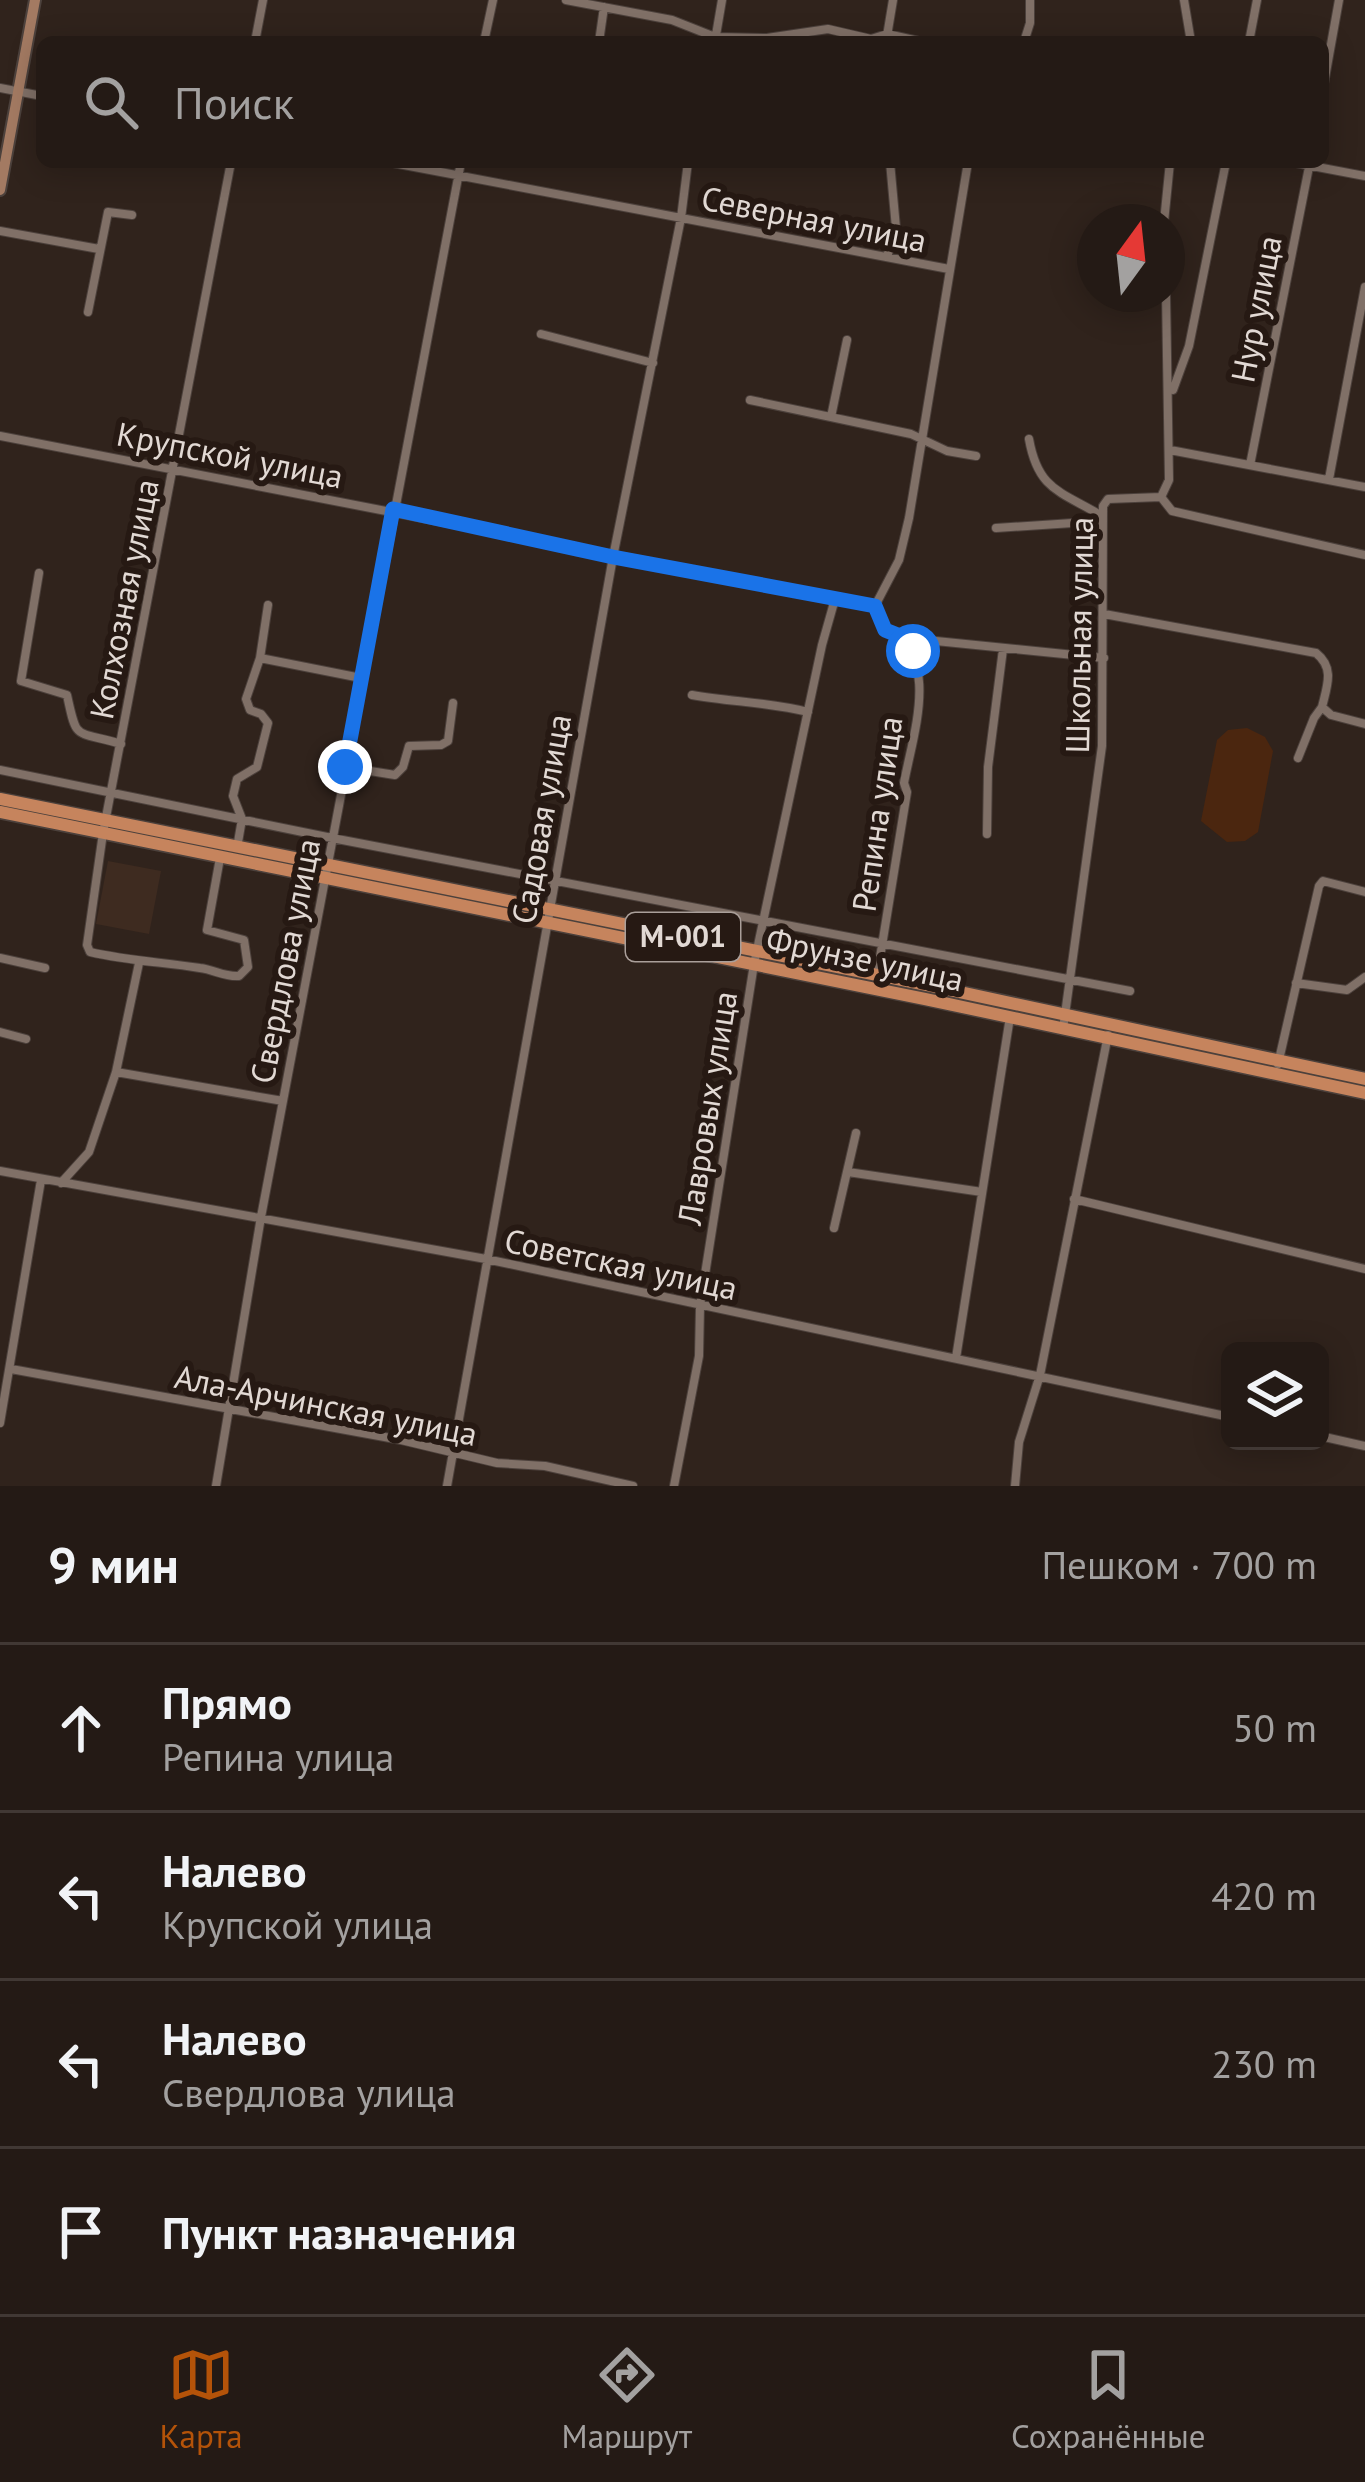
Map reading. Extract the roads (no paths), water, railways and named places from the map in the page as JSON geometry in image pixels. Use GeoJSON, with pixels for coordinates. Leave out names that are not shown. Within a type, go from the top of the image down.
{"type":"FeatureCollection","features":[{"type":"Feature","properties":{"kind":"main road","name":"Фрунзе улица"},"geometry":{"type":"LineString","coordinates":[[0,799],[230,856],[755,958],[1010,1018],[1065,1022]]}},
{"type":"Feature","properties":{"kind":"main road","name":"Фрунзе улица"},"geometry":{"type":"LineString","coordinates":[[0,812],[104,827]]}},
{"type":"Feature","properties":{"kind":"main road","name":"Фрунзе улица"},"geometry":{"type":"LineString","coordinates":[[755,958],[877,976],[1108,1032],[1278,1067],[1365,1079]]}},
{"type":"Feature","properties":{"kind":"main road","name":"Фрунзе улица"},"geometry":{"type":"LineString","coordinates":[[1278,1067],[1365,1093]]}},
{"type":"Feature","properties":{"kind":"street"},"geometry":{"type":"LineString","coordinates":[[0,190],[35,0]]}},
{"type":"Feature","properties":{"kind":"street"},"geometry":{"type":"LineString","coordinates":[[256,36],[263,0]]}},
{"type":"Feature","properties":{"kind":"street"},"geometry":{"type":"LineString","coordinates":[[485,36],[493,0]]}},
{"type":"Feature","properties":{"kind":"street"},"geometry":{"type":"LineString","coordinates":[[566,0],[672,20],[706,36]]}},
{"type":"Feature","properties":{"kind":"street"},"geometry":{"type":"LineString","coordinates":[[716,36],[722,0]]}},
{"type":"Feature","properties":{"kind":"street"},"geometry":{"type":"LineString","coordinates":[[887,36],[893,0]]}},
{"type":"Feature","properties":{"kind":"street"},"geometry":{"type":"LineString","coordinates":[[1026,36],[1030,0]]}},
{"type":"Feature","properties":{"kind":"street"},"geometry":{"type":"LineString","coordinates":[[1184,0],[1190,36]]}},
{"type":"Feature","properties":{"kind":"street"},"geometry":{"type":"LineString","coordinates":[[1250,36],[1257,0]]}},
{"type":"Feature","properties":{"kind":"street"},"geometry":{"type":"LineString","coordinates":[[1329,56],[1339,0]]}},
{"type":"Feature","properties":{"kind":"street"},"geometry":{"type":"LineString","coordinates":[[600,36],[604,7]]}},
{"type":"Feature","properties":{"kind":"street"},"geometry":{"type":"LineString","coordinates":[[780,36],[828,29],[858,36]]}},
{"type":"Feature","properties":{"kind":"street"},"geometry":{"type":"LineString","coordinates":[[0,88],[36,95]]}},
{"type":"Feature","properties":{"kind":"street","name":"Колхозная улица"},"geometry":{"type":"LineString","coordinates":[[139,964],[90,952],[87,945],[104,827],[230,168]]}},
{"type":"Feature","properties":{"kind":"street","name":"Северная улица"},"geometry":{"type":"LineString","coordinates":[[418,168],[949,269]]}},
{"type":"Feature","properties":{"kind":"street","name":"Свердлова улица"},"geometry":{"type":"LineString","coordinates":[[215,1486],[361,677],[459,168]]}},
{"type":"Feature","properties":{"kind":"street","name":"Садовая улица"},"geometry":{"type":"LineString","coordinates":[[447,1486],[547,916],[687,168]]}},
{"type":"Feature","properties":{"kind":"street"},"geometry":{"type":"LineString","coordinates":[[887,257],[896,228],[891,168]]}},
{"type":"Feature","properties":{"kind":"street"},"geometry":{"type":"LineString","coordinates":[[967,168],[899,560],[875,606],[885,630],[905,638],[1104,658]]}},
{"type":"Feature","properties":{"kind":"street"},"geometry":{"type":"LineString","coordinates":[[1166,204],[1169,168]]}},
{"type":"Feature","properties":{"kind":"street"},"geometry":{"type":"LineString","coordinates":[[1171,397],[1189,346],[1225,168]]}},
{"type":"Feature","properties":{"kind":"street","name":"Нур улица"},"geometry":{"type":"LineString","coordinates":[[1250,465],[1308,168]]}},
{"type":"Feature","properties":{"kind":"street"},"geometry":{"type":"LineString","coordinates":[[1328,168],[1365,176]]}},
{"type":"Feature","properties":{"kind":"street"},"geometry":{"type":"LineString","coordinates":[[88,312],[108,212],[132,215]]}},
{"type":"Feature","properties":{"kind":"street"},"geometry":{"type":"LineString","coordinates":[[0,232],[100,249]]}},
{"type":"Feature","properties":{"kind":"street"},"geometry":{"type":"LineString","coordinates":[[1328,479],[1365,286]]}},
{"type":"Feature","properties":{"kind":"street"},"geometry":{"type":"LineString","coordinates":[[1167,312],[1170,450],[1169,480],[1161,497],[1172,512],[1365,555]]}},
{"type":"Feature","properties":{"kind":"street"},"geometry":{"type":"LineString","coordinates":[[541,334],[652,363]]}},
{"type":"Feature","properties":{"kind":"street"},"geometry":{"type":"LineString","coordinates":[[831,417],[847,340]]}},
{"type":"Feature","properties":{"kind":"street"},"geometry":{"type":"LineString","coordinates":[[750,400],[911,434],[922,442],[976,456]]}},
{"type":"Feature","properties":{"kind":"street","name":"Крупской улица"},"geometry":{"type":"LineString","coordinates":[[0,436],[875,606]]}},
{"type":"Feature","properties":{"kind":"street"},"geometry":{"type":"LineString","coordinates":[[1029,439],[1034,467],[1043,479],[1103,519]]}},
{"type":"Feature","properties":{"kind":"street"},"geometry":{"type":"LineString","coordinates":[[1170,450],[1365,487]]}},
{"type":"Feature","properties":{"kind":"street","name":"Школьная улица"},"geometry":{"type":"LineString","coordinates":[[1065,1022],[1102,746],[1103,519],[1108,499],[1161,497]]}},
{"type":"Feature","properties":{"kind":"street"},"geometry":{"type":"LineString","coordinates":[[996,527],[1103,519]]}},
{"type":"Feature","properties":{"kind":"street"},"geometry":{"type":"LineString","coordinates":[[38,573],[21,680],[67,695],[70,723],[77,731],[121,744]]}},
{"type":"Feature","properties":{"kind":"street","name":"Лавровых улица"},"geometry":{"type":"LineString","coordinates":[[674,1486],[699,1357],[700,1306],[755,958],[835,599]]}},
{"type":"Feature","properties":{"kind":"street"},"geometry":{"type":"LineString","coordinates":[[61,1183],[89,1152],[116,1072],[139,964],[206,968],[226,977],[239,976],[248,967],[244,940],[207,930],[242,819],[233,796],[237,779],[257,767],[268,724],[247,705],[268,605]]}},
{"type":"Feature","properties":{"kind":"street"},"geometry":{"type":"LineString","coordinates":[[1104,614],[1316,653],[1330,670],[1322,707],[1298,758]]}},
{"type":"Feature","properties":{"kind":"street","name":"Репина улица"},"geometry":{"type":"LineString","coordinates":[[877,976],[908,792],[904,783],[918,696],[918,664],[905,638]]}},
{"type":"Feature","properties":{"kind":"street"},"geometry":{"type":"LineString","coordinates":[[986,834],[988,767],[1003,649]]}},
{"type":"Feature","properties":{"kind":"street"},"geometry":{"type":"LineString","coordinates":[[260,658],[361,677]]}},
{"type":"Feature","properties":{"kind":"street"},"geometry":{"type":"LineString","coordinates":[[692,694],[745,704],[765,701],[809,712]]}},
{"type":"Feature","properties":{"kind":"street"},"geometry":{"type":"LineString","coordinates":[[345,767],[395,775],[403,767],[409,746],[441,746],[448,741],[453,703]]}},
{"type":"Feature","properties":{"kind":"street"},"geometry":{"type":"LineString","coordinates":[[1322,707],[1331,715],[1365,724]]}},
{"type":"Feature","properties":{"kind":"street"},"geometry":{"type":"LineString","coordinates":[[0,770],[1130,991]]}},
{"type":"Feature","properties":{"kind":"street"},"geometry":{"type":"LineString","coordinates":[[1278,1067],[1319,886],[1323,881],[1365,892]]}},
{"type":"Feature","properties":{"kind":"street"},"geometry":{"type":"LineString","coordinates":[[0,958],[45,968]]}},
{"type":"Feature","properties":{"kind":"street"},"geometry":{"type":"LineString","coordinates":[[1296,983],[1347,990],[1365,977]]}},
{"type":"Feature","properties":{"kind":"street"},"geometry":{"type":"LineString","coordinates":[[956,1358],[1010,1018]]}},
{"type":"Feature","properties":{"kind":"street"},"geometry":{"type":"LineString","coordinates":[[0,1032],[26,1039]]}},
{"type":"Feature","properties":{"kind":"street"},"geometry":{"type":"LineString","coordinates":[[1015,1486],[1019,1442],[1040,1375],[1108,1032]]}},
{"type":"Feature","properties":{"kind":"street"},"geometry":{"type":"LineString","coordinates":[[116,1072],[283,1101]]}},
{"type":"Feature","properties":{"kind":"street"},"geometry":{"type":"LineString","coordinates":[[835,1228],[856,1133]]}},
{"type":"Feature","properties":{"kind":"street","name":"Советская улица"},"geometry":{"type":"LineString","coordinates":[[0,1171],[486,1259],[1221,1415]]}},
{"type":"Feature","properties":{"kind":"street"},"geometry":{"type":"LineString","coordinates":[[848,1172],[982,1192]]}},
{"type":"Feature","properties":{"kind":"street"},"geometry":{"type":"LineString","coordinates":[[0,1423],[40,1180]]}},
{"type":"Feature","properties":{"kind":"street"},"geometry":{"type":"LineString","coordinates":[[1074,1199],[1365,1269]]}},
{"type":"Feature","properties":{"kind":"street","name":"Ала-Арчинская улица"},"geometry":{"type":"LineString","coordinates":[[11,1369],[632,1486]]}},
{"type":"Feature","properties":{"kind":"street"},"geometry":{"type":"LineString","coordinates":[[1329,1438],[1365,1446]]}}]}
